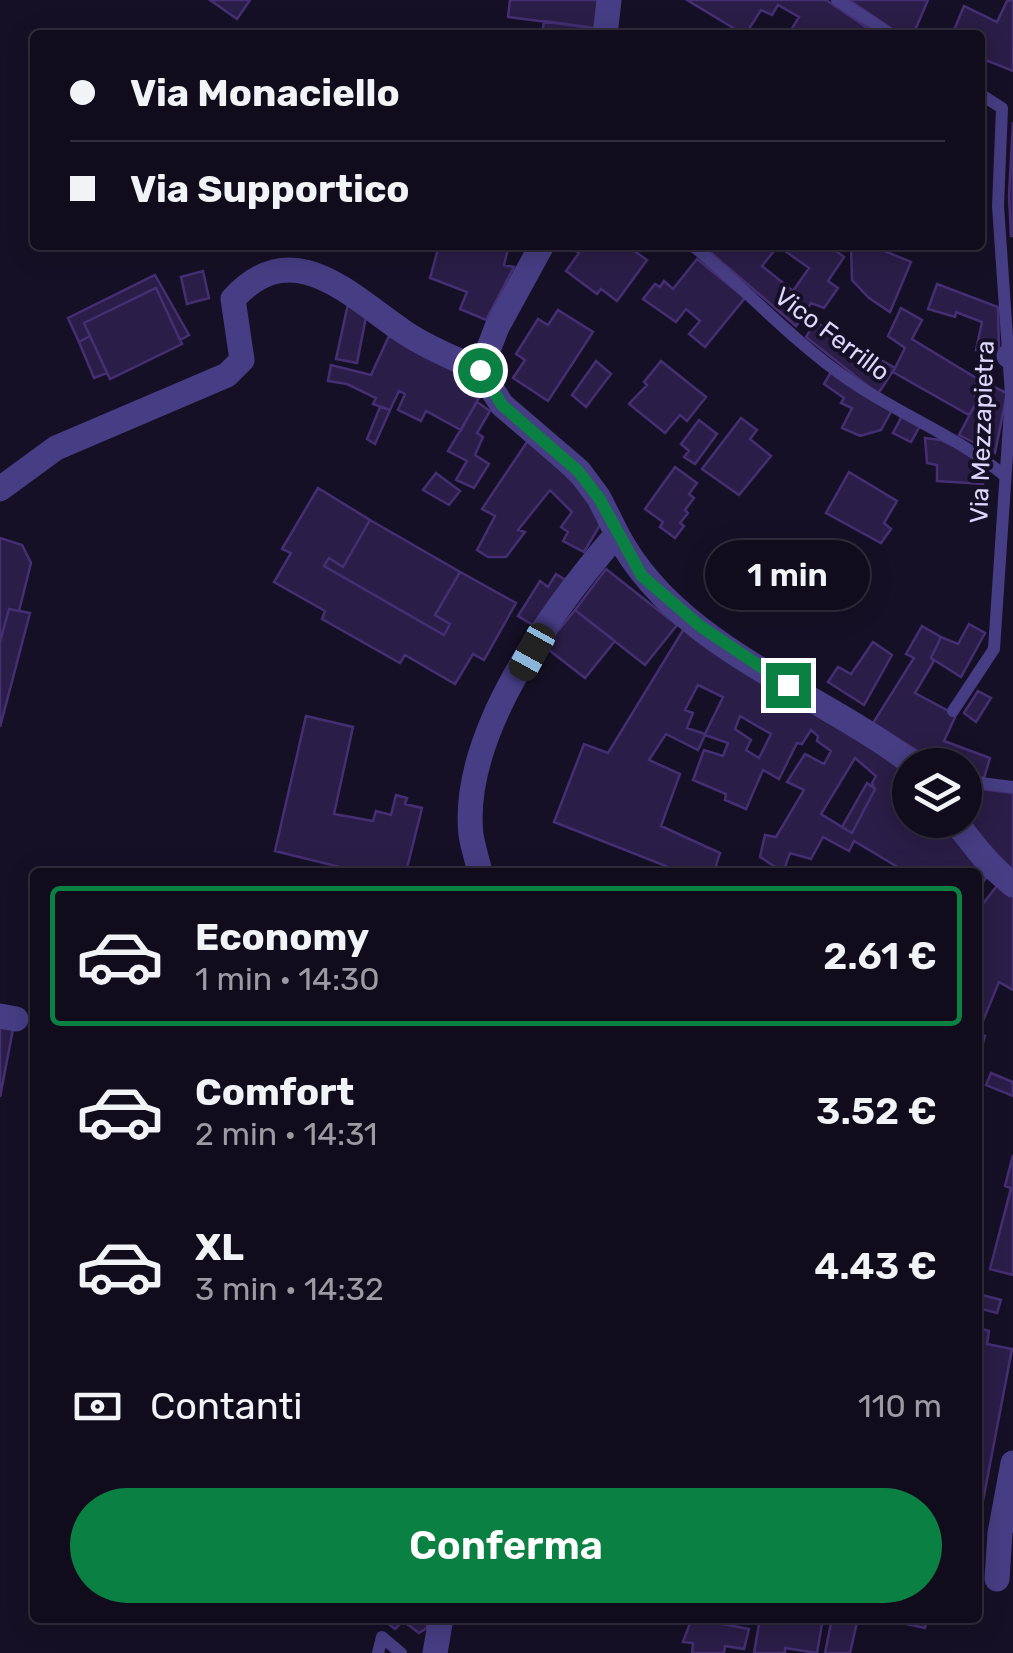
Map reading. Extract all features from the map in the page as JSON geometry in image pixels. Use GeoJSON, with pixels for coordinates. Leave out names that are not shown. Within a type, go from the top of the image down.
{"type":"FeatureCollection","features":[{"type":"Feature","properties":{"kind":"street"},"geometry":{"type":"LineString","coordinates":[[605,30],[609,0]]}},
{"type":"Feature","properties":{"kind":"street"},"geometry":{"type":"LineString","coordinates":[[480,370],[539,250]]}},
{"type":"Feature","properties":{"kind":"street"},"geometry":{"type":"LineString","coordinates":[[0,489],[56,448],[227,375],[242,360],[233,298],[252,278],[290,268],[319,274],[407,335],[480,370],[502,405],[578,471],[599,498],[642,576],[700,626],[759,668],[892,748]]}},
{"type":"Feature","properties":{"kind":"street"},"geometry":{"type":"LineString","coordinates":[[479,868],[471,833],[474,790],[487,730],[532,652],[590,566],[617,534]]}},
{"type":"Feature","properties":{"kind":"street"},"geometry":{"type":"LineString","coordinates":[[968,838],[1013,885]]}},
{"type":"Feature","properties":{"kind":"street"},"geometry":{"type":"LineString","coordinates":[[996,1580],[1013,1463]]}},
{"type":"Feature","properties":{"kind":"street"},"geometry":{"type":"LineString","coordinates":[[435,1653],[440,1623]]}},
{"type":"Feature","properties":{"kind":"lane"},"geometry":{"type":"LineString","coordinates":[[837,0],[884,30]]}},
{"type":"Feature","properties":{"kind":"lane","name":"Via Mezzapietra"},"geometry":{"type":"LineString","coordinates":[[953,711],[994,650],[1005,476],[1011,356],[998,206],[1002,108],[985,97]]}},
{"type":"Feature","properties":{"kind":"lane","name":"Vico Ferrillo"},"geometry":{"type":"LineString","coordinates":[[698,250],[806,348],[883,400],[935,426],[1005,476]]}},
{"type":"Feature","properties":{"kind":"lane"},"geometry":{"type":"LineString","coordinates":[[982,783],[1013,787]]}},
{"type":"Feature","properties":{"kind":"lane"},"geometry":{"type":"LineString","coordinates":[[378,1653],[382,1637],[401,1653]]}},
{"type":"Feature","properties":{"kind":"building"},"geometry":{"type":"Polygon","coordinates":[[[210,0],[250,0],[237,19],[210,0]]]}},
{"type":"Feature","properties":{"kind":"building"},"geometry":{"type":"Polygon","coordinates":[[[510,0],[604,0],[602,29],[508,17],[510,0]]]}},
{"type":"Feature","properties":{"kind":"building"},"geometry":{"type":"Polygon","coordinates":[[[687,0],[826,0],[871,30],[791,30],[799,17],[778,5],[772,15],[761,10],[748,30],[737,30],[687,0]]]}},
{"type":"Feature","properties":{"kind":"building"},"geometry":{"type":"Polygon","coordinates":[[[849,0],[928,0],[915,30],[894,30],[849,0]]]}},
{"type":"Feature","properties":{"kind":"building"},"geometry":{"type":"Polygon","coordinates":[[[1013,0],[1013,71],[985,60],[985,30],[954,30],[964,6],[997,22],[1007,1],[1013,0]]]}},
{"type":"Feature","properties":{"kind":"building"},"geometry":{"type":"Polygon","coordinates":[[[544,21],[602,29],[602,30],[543,30],[544,21]]]}},
{"type":"Feature","properties":{"kind":"building"},"geometry":{"type":"Polygon","coordinates":[[[1013,122],[1013,236],[1011,236],[1009,196],[1013,122]]]}},
{"type":"Feature","properties":{"kind":"building"},"geometry":{"type":"Polygon","coordinates":[[[438,250],[508,250],[504,265],[514,267],[486,320],[460,309],[467,292],[430,278],[438,250]]]}},
{"type":"Feature","properties":{"kind":"building"},"geometry":{"type":"Polygon","coordinates":[[[574,250],[633,250],[647,260],[617,301],[601,289],[597,294],[566,271],[579,253],[574,250]]]}},
{"type":"Feature","properties":{"kind":"building"},"geometry":{"type":"Polygon","coordinates":[[[708,250],[775,250],[762,266],[793,291],[809,268],[784,250],[835,250],[844,257],[828,281],[838,288],[824,308],[811,303],[796,326],[708,250]]]}},
{"type":"Feature","properties":{"kind":"building"},"geometry":{"type":"Polygon","coordinates":[[[851,250],[882,250],[911,262],[890,312],[852,280],[851,250]]]}},
{"type":"Feature","properties":{"kind":"building"},"geometry":{"type":"Polygon","coordinates":[[[697,259],[745,298],[705,347],[689,334],[700,321],[686,309],[676,322],[643,299],[655,284],[660,287],[664,281],[673,289],[697,259]]]}},
{"type":"Feature","properties":{"kind":"building"},"geometry":{"type":"Polygon","coordinates":[[[203,271],[209,298],[187,304],[181,277],[203,271]]]}},
{"type":"Feature","properties":{"kind":"building"},"geometry":{"type":"Polygon","coordinates":[[[155,275],[189,335],[180,340],[156,288],[84,323],[90,336],[79,342],[68,318],[155,275]]]}},
{"type":"Feature","properties":{"kind":"building"},"geometry":{"type":"Polygon","coordinates":[[[937,284],[998,307],[999,350],[976,350],[982,322],[956,312],[955,317],[928,309],[937,284]]]}},
{"type":"Feature","properties":{"kind":"building"},"geometry":{"type":"Polygon","coordinates":[[[156,288],[182,344],[110,379],[84,323],[156,288]]]}},
{"type":"Feature","properties":{"kind":"building"},"geometry":{"type":"Polygon","coordinates":[[[348,304],[366,317],[357,363],[336,359],[348,304]]]}},
{"type":"Feature","properties":{"kind":"building"},"geometry":{"type":"Polygon","coordinates":[[[901,308],[922,320],[912,339],[981,381],[975,396],[978,399],[969,415],[893,372],[905,348],[888,336],[901,308]]]}},
{"type":"Feature","properties":{"kind":"building"},"geometry":{"type":"Polygon","coordinates":[[[558,310],[593,332],[548,401],[513,378],[525,360],[516,354],[538,319],[548,325],[558,310]]]}},
{"type":"Feature","properties":{"kind":"building"},"geometry":{"type":"Polygon","coordinates":[[[816,321],[872,366],[877,358],[895,368],[878,394],[806,337],[816,321]]]}},
{"type":"Feature","properties":{"kind":"building"},"geometry":{"type":"Polygon","coordinates":[[[90,336],[107,373],[94,378],[79,342],[90,336]]]}},
{"type":"Feature","properties":{"kind":"building"},"geometry":{"type":"Polygon","coordinates":[[[389,336],[465,376],[483,390],[461,430],[426,411],[421,421],[398,410],[405,394],[399,391],[390,410],[373,404],[376,398],[347,384],[328,381],[331,365],[371,375],[389,336]]]}},
{"type":"Feature","properties":{"kind":"building"},"geometry":{"type":"Polygon","coordinates":[[[596,361],[611,374],[586,407],[572,395],[596,361]]]}},
{"type":"Feature","properties":{"kind":"building"},"geometry":{"type":"Polygon","coordinates":[[[661,361],[706,397],[687,421],[680,415],[665,433],[629,404],[647,385],[644,382],[661,361]]]}},
{"type":"Feature","properties":{"kind":"building"},"geometry":{"type":"Polygon","coordinates":[[[831,372],[892,410],[881,430],[860,436],[842,428],[852,408],[841,403],[844,398],[824,384],[831,372]]]}},
{"type":"Feature","properties":{"kind":"building"},"geometry":{"type":"Polygon","coordinates":[[[981,381],[1007,393],[995,453],[959,435],[978,399],[975,396],[981,381]]]}},
{"type":"Feature","properties":{"kind":"building"},"geometry":{"type":"Polygon","coordinates":[[[477,402],[490,411],[477,433],[483,437],[475,455],[489,464],[474,488],[456,480],[467,461],[448,451],[477,402]]]}},
{"type":"Feature","properties":{"kind":"building"},"geometry":{"type":"Polygon","coordinates":[[[380,407],[390,410],[375,444],[367,439],[380,407]]]}},
{"type":"Feature","properties":{"kind":"building"},"geometry":{"type":"Polygon","coordinates":[[[903,414],[921,424],[911,442],[893,433],[903,414]]]}},
{"type":"Feature","properties":{"kind":"building"},"geometry":{"type":"Polygon","coordinates":[[[741,418],[757,430],[750,439],[771,456],[739,495],[702,469],[741,418]]]}},
{"type":"Feature","properties":{"kind":"building"},"geometry":{"type":"Polygon","coordinates":[[[699,420],[717,434],[695,464],[684,457],[689,451],[681,444],[699,420]]]}},
{"type":"Feature","properties":{"kind":"building"},"geometry":{"type":"Polygon","coordinates":[[[925,438],[941,440],[981,459],[983,484],[937,481],[937,465],[927,463],[925,438]]]}},
{"type":"Feature","properties":{"kind":"building"},"geometry":{"type":"Polygon","coordinates":[[[529,439],[606,515],[584,552],[563,541],[568,532],[561,527],[572,512],[550,490],[518,530],[525,532],[506,557],[488,557],[477,550],[495,516],[482,509],[529,439]]]}},
{"type":"Feature","properties":{"kind":"building"},"geometry":{"type":"Polygon","coordinates":[[[675,467],[697,483],[689,494],[694,498],[685,510],[688,513],[680,523],[684,526],[675,538],[660,527],[663,522],[645,509],[675,467]]]}},
{"type":"Feature","properties":{"kind":"building"},"geometry":{"type":"Polygon","coordinates":[[[849,472],[897,501],[884,523],[891,529],[881,543],[826,513],[849,472]]]}},
{"type":"Feature","properties":{"kind":"building"},"geometry":{"type":"Polygon","coordinates":[[[436,473],[460,491],[449,505],[423,490],[436,473]]]}},
{"type":"Feature","properties":{"kind":"building"},"geometry":{"type":"Polygon","coordinates":[[[318,488],[370,520],[343,567],[329,558],[324,566],[444,635],[450,624],[435,615],[460,572],[516,603],[484,660],[473,654],[455,684],[405,655],[400,663],[322,619],[325,611],[274,582],[291,553],[282,549],[318,488]]]}},
{"type":"Feature","properties":{"kind":"building"},"geometry":{"type":"Polygon","coordinates":[[[370,520],[460,572],[435,615],[450,624],[444,635],[324,566],[329,558],[343,567],[370,520]]]}},
{"type":"Feature","properties":{"kind":"building"},"geometry":{"type":"Polygon","coordinates":[[[0,538],[22,545],[31,563],[19,611],[9,609],[0,642],[0,538]]]}},
{"type":"Feature","properties":{"kind":"building"},"geometry":{"type":"Polygon","coordinates":[[[606,569],[677,625],[645,665],[575,610],[606,569]]]}},
{"type":"Feature","properties":{"kind":"building"},"geometry":{"type":"Polygon","coordinates":[[[556,574],[567,581],[538,628],[518,616],[540,581],[548,587],[556,574]]]}},
{"type":"Feature","properties":{"kind":"building"},"geometry":{"type":"Polygon","coordinates":[[[9,609],[30,613],[0,727],[0,642],[9,609]]]}},
{"type":"Feature","properties":{"kind":"building"},"geometry":{"type":"Polygon","coordinates":[[[575,610],[615,641],[585,678],[545,647],[575,610]]]}},
{"type":"Feature","properties":{"kind":"building"},"geometry":{"type":"Polygon","coordinates":[[[969,624],[985,633],[961,677],[931,658],[941,637],[958,644],[969,624]]]}},
{"type":"Feature","properties":{"kind":"building"},"geometry":{"type":"Polygon","coordinates":[[[922,626],[941,637],[931,658],[934,661],[915,693],[956,715],[944,741],[963,748],[913,748],[873,723],[914,658],[906,654],[922,626]]]}},
{"type":"Feature","properties":{"kind":"building"},"geometry":{"type":"Polygon","coordinates":[[[685,627],[872,741],[892,761],[892,838],[963,838],[991,871],[982,883],[982,868],[899,868],[854,841],[849,851],[823,837],[811,859],[790,853],[784,868],[777,868],[760,857],[765,835],[776,837],[804,790],[787,782],[805,754],[824,764],[831,751],[817,741],[818,736],[811,730],[802,744],[797,743],[779,779],[763,770],[746,809],[725,800],[726,794],[693,780],[704,750],[723,756],[728,743],[705,735],[698,750],[666,734],[649,760],[680,774],[661,826],[720,853],[715,868],[671,868],[554,822],[584,744],[608,753],[685,627]],[[698,685],[685,710],[693,713],[687,728],[705,734],[723,697],[698,685]],[[740,716],[735,729],[751,740],[746,750],[759,758],[771,734],[740,716]],[[855,758],[821,814],[852,833],[875,789],[872,783],[876,776],[855,758]]]}},
{"type":"Feature","properties":{"kind":"building"},"geometry":{"type":"Polygon","coordinates":[[[873,642],[892,655],[864,705],[828,682],[838,667],[851,674],[873,642]]]}},
{"type":"Feature","properties":{"kind":"building"},"geometry":{"type":"Polygon","coordinates":[[[978,691],[991,698],[976,722],[964,713],[978,691]]]}},
{"type":"Feature","properties":{"kind":"building"},"geometry":{"type":"Polygon","coordinates":[[[306,716],[353,727],[334,814],[373,821],[376,811],[391,815],[396,795],[407,798],[405,804],[422,808],[407,868],[344,868],[275,851],[306,716]]]}},
{"type":"Feature","properties":{"kind":"building"},"geometry":{"type":"Polygon","coordinates":[[[982,755],[990,758],[982,778],[982,755]]]}},
{"type":"Feature","properties":{"kind":"building"},"geometry":{"type":"Polygon","coordinates":[[[867,783],[875,789],[852,833],[842,827],[867,783]]]}},
{"type":"Feature","properties":{"kind":"building"},"geometry":{"type":"Polygon","coordinates":[[[982,789],[1013,793],[1013,871],[982,838],[982,789]]]}},
{"type":"Feature","properties":{"kind":"building"},"geometry":{"type":"Polygon","coordinates":[[[1000,882],[1013,895],[1013,990],[999,982],[982,1023],[982,905],[1000,882]]]}},
{"type":"Feature","properties":{"kind":"building"},"geometry":{"type":"Polygon","coordinates":[[[0,1021],[14,1024],[0,1097],[0,1021]]]}},
{"type":"Feature","properties":{"kind":"building"},"geometry":{"type":"Polygon","coordinates":[[[991,1073],[1013,1082],[1013,1096],[986,1085],[991,1073]]]}},
{"type":"Feature","properties":{"kind":"building"},"geometry":{"type":"Polygon","coordinates":[[[1013,1155],[1013,1275],[990,1269],[1011,1188],[1005,1186],[1013,1155]]]}},
{"type":"Feature","properties":{"kind":"building"},"geometry":{"type":"Polygon","coordinates":[[[982,1295],[1001,1300],[997,1313],[982,1309],[982,1295]]]}},
{"type":"Feature","properties":{"kind":"building"},"geometry":{"type":"Polygon","coordinates":[[[982,1329],[989,1331],[987,1344],[1012,1349],[982,1506],[982,1329]]]}},
{"type":"Feature","properties":{"kind":"building"},"geometry":{"type":"Polygon","coordinates":[[[406,1623],[427,1623],[427,1628],[419,1633],[406,1623]]]}},
{"type":"Feature","properties":{"kind":"building"},"geometry":{"type":"Polygon","coordinates":[[[690,1623],[749,1629],[744,1649],[725,1646],[724,1653],[692,1653],[693,1643],[683,1642],[690,1623]]]}},
{"type":"Feature","properties":{"kind":"building"},"geometry":{"type":"Polygon","coordinates":[[[759,1623],[822,1623],[817,1653],[785,1648],[785,1653],[754,1653],[759,1623]]]}},
{"type":"Feature","properties":{"kind":"building"},"geometry":{"type":"Polygon","coordinates":[[[831,1623],[857,1623],[850,1653],[825,1653],[831,1623]]]}},
{"type":"Feature","properties":{"kind":"route"},"geometry":{"type":"LineString","coordinates":[[480,370],[502,405],[578,471],[599,498],[642,576],[700,626],[788,685]]}}]}
